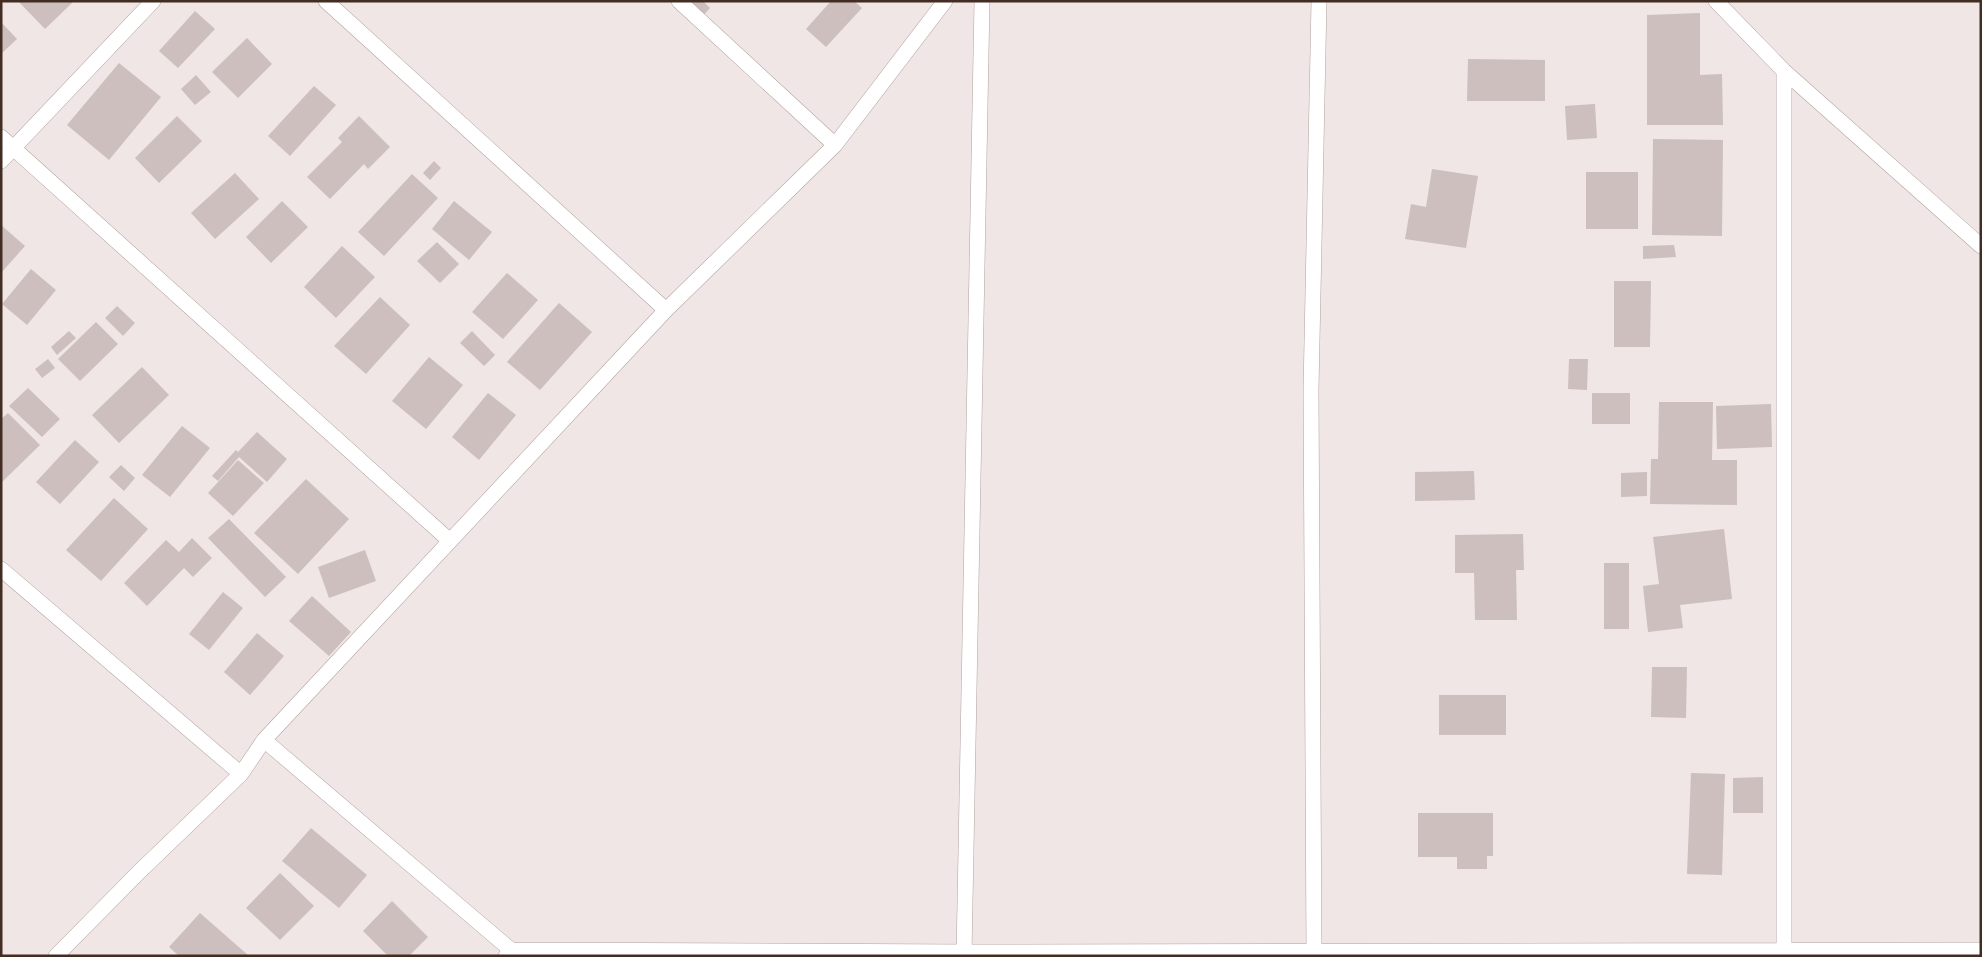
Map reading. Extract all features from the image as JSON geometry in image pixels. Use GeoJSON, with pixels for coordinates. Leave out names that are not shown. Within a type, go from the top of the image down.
{"type":"FeatureCollection","features":[{"type":"Feature","properties":{"kind":"street"},"geometry":{"type":"LineString","coordinates":[[1,160],[153,1]]}},
{"type":"Feature","properties":{"kind":"street"},"geometry":{"type":"LineString","coordinates":[[326,1],[666,310]]}},
{"type":"Feature","properties":{"kind":"street"},"geometry":{"type":"LineString","coordinates":[[679,1],[835,144]]}},
{"type":"Feature","properties":{"kind":"street"},"geometry":{"type":"LineString","coordinates":[[56,956],[140,871],[241,774],[264,740],[666,310],[835,144],[945,1]]}},
{"type":"Feature","properties":{"kind":"street"},"geometry":{"type":"LineString","coordinates":[[964,954],[982,1]]}},
{"type":"Feature","properties":{"kind":"street"},"geometry":{"type":"LineString","coordinates":[[1314,953],[1312,390],[1319,1]]}},
{"type":"Feature","properties":{"kind":"street"},"geometry":{"type":"LineString","coordinates":[[1716,1],[1784,71],[1981,246]]}},
{"type":"Feature","properties":{"kind":"street"},"geometry":{"type":"LineString","coordinates":[[1784,71],[1784,954]]}},
{"type":"Feature","properties":{"kind":"street"},"geometry":{"type":"LineString","coordinates":[[1,137],[450,541]]}},
{"type":"Feature","properties":{"kind":"street"},"geometry":{"type":"LineString","coordinates":[[1,569],[241,774]]}},
{"type":"Feature","properties":{"kind":"street"},"geometry":{"type":"LineString","coordinates":[[264,740],[508,953],[1784,954],[1981,950]]}},
{"type":"Feature","properties":{"kind":"building"},"geometry":{"type":"Polygon","coordinates":[[[18,1],[74,1],[45,29],[18,1]]]}},
{"type":"Feature","properties":{"kind":"building"},"geometry":{"type":"Polygon","coordinates":[[[684,1],[703,1],[710,8],[701,18],[684,1]]]}},
{"type":"Feature","properties":{"kind":"building"},"geometry":{"type":"Polygon","coordinates":[[[831,1],[854,1],[862,8],[826,47],[806,29],[831,1]]]}},
{"type":"Feature","properties":{"kind":"building"},"geometry":{"type":"Polygon","coordinates":[[[195,11],[215,29],[178,68],[159,51],[195,11]]]}},
{"type":"Feature","properties":{"kind":"building"},"geometry":{"type":"Polygon","coordinates":[[[1700,13],[1700,75],[1722,74],[1723,125],[1647,125],[1647,15],[1700,13]]]}},
{"type":"Feature","properties":{"kind":"building"},"geometry":{"type":"Polygon","coordinates":[[[1,22],[17,39],[1,54],[1,22]]]}},
{"type":"Feature","properties":{"kind":"building"},"geometry":{"type":"Polygon","coordinates":[[[247,38],[272,64],[238,98],[212,72],[247,38]]]}},
{"type":"Feature","properties":{"kind":"building"},"geometry":{"type":"Polygon","coordinates":[[[1468,59],[1545,60],[1545,101],[1467,101],[1468,59]]]}},
{"type":"Feature","properties":{"kind":"building"},"geometry":{"type":"Polygon","coordinates":[[[119,63],[161,97],[109,160],[67,125],[119,63]]]}},
{"type":"Feature","properties":{"kind":"building"},"geometry":{"type":"Polygon","coordinates":[[[196,75],[211,92],[195,105],[181,89],[196,75]]]}},
{"type":"Feature","properties":{"kind":"building"},"geometry":{"type":"Polygon","coordinates":[[[314,86],[336,105],[290,156],[268,136],[314,86]]]}},
{"type":"Feature","properties":{"kind":"building"},"geometry":{"type":"Polygon","coordinates":[[[1595,104],[1597,138],[1567,140],[1565,106],[1595,104]]]}},
{"type":"Feature","properties":{"kind":"building"},"geometry":{"type":"Polygon","coordinates":[[[177,116],[202,141],[159,183],[135,158],[177,116]]]}},
{"type":"Feature","properties":{"kind":"building"},"geometry":{"type":"Polygon","coordinates":[[[359,116],[390,147],[368,169],[364,164],[330,199],[307,177],[342,142],[338,138],[359,116]]]}},
{"type":"Feature","properties":{"kind":"building"},"geometry":{"type":"Polygon","coordinates":[[[1653,139],[1723,140],[1722,236],[1652,235],[1653,139]]]}},
{"type":"Feature","properties":{"kind":"building"},"geometry":{"type":"Polygon","coordinates":[[[434,161],[441,168],[430,180],[423,173],[434,161]]]}},
{"type":"Feature","properties":{"kind":"building"},"geometry":{"type":"Polygon","coordinates":[[[1432,169],[1478,176],[1466,248],[1405,239],[1411,204],[1426,207],[1432,169]]]}},
{"type":"Feature","properties":{"kind":"building"},"geometry":{"type":"Polygon","coordinates":[[[1586,172],[1638,172],[1638,229],[1586,229],[1586,172]]]}},
{"type":"Feature","properties":{"kind":"building"},"geometry":{"type":"Polygon","coordinates":[[[235,173],[259,199],[215,239],[191,213],[235,173]]]}},
{"type":"Feature","properties":{"kind":"building"},"geometry":{"type":"Polygon","coordinates":[[[412,174],[438,198],[384,256],[358,232],[412,174]]]}},
{"type":"Feature","properties":{"kind":"building"},"geometry":{"type":"Polygon","coordinates":[[[282,201],[308,227],[271,263],[246,237],[282,201]]]}},
{"type":"Feature","properties":{"kind":"building"},"geometry":{"type":"Polygon","coordinates":[[[454,201],[492,232],[469,260],[432,229],[454,201]]]}},
{"type":"Feature","properties":{"kind":"building"},"geometry":{"type":"Polygon","coordinates":[[[1,225],[25,246],[1,273],[1,225]]]}},
{"type":"Feature","properties":{"kind":"building"},"geometry":{"type":"Polygon","coordinates":[[[437,242],[459,264],[440,283],[417,261],[437,242]]]}},
{"type":"Feature","properties":{"kind":"building"},"geometry":{"type":"Polygon","coordinates":[[[1674,245],[1676,257],[1643,259],[1643,246],[1674,245]]]}},
{"type":"Feature","properties":{"kind":"building"},"geometry":{"type":"Polygon","coordinates":[[[342,246],[375,277],[336,318],[304,287],[342,246]]]}},
{"type":"Feature","properties":{"kind":"building"},"geometry":{"type":"Polygon","coordinates":[[[31,269],[56,290],[27,325],[2,304],[31,269]]]}},
{"type":"Feature","properties":{"kind":"building"},"geometry":{"type":"Polygon","coordinates":[[[507,273],[538,300],[503,339],[472,312],[507,273]]]}},
{"type":"Feature","properties":{"kind":"building"},"geometry":{"type":"Polygon","coordinates":[[[1614,281],[1651,281],[1650,347],[1614,347],[1614,281]]]}},
{"type":"Feature","properties":{"kind":"building"},"geometry":{"type":"Polygon","coordinates":[[[380,297],[410,325],[366,374],[334,346],[380,297]]]}},
{"type":"Feature","properties":{"kind":"building"},"geometry":{"type":"Polygon","coordinates":[[[559,303],[592,332],[540,390],[507,362],[559,303]]]}},
{"type":"Feature","properties":{"kind":"building"},"geometry":{"type":"Polygon","coordinates":[[[117,306],[135,323],[123,336],[105,318],[117,306]]]}},
{"type":"Feature","properties":{"kind":"building"},"geometry":{"type":"Polygon","coordinates":[[[96,322],[118,344],[80,381],[58,359],[96,322]]]}},
{"type":"Feature","properties":{"kind":"building"},"geometry":{"type":"Polygon","coordinates":[[[69,331],[76,338],[57,355],[51,347],[69,331]]]}},
{"type":"Feature","properties":{"kind":"building"},"geometry":{"type":"Polygon","coordinates":[[[472,331],[495,355],[484,366],[460,343],[472,331]]]}},
{"type":"Feature","properties":{"kind":"building"},"geometry":{"type":"Polygon","coordinates":[[[429,357],[463,385],[426,429],[392,401],[429,357]]]}},
{"type":"Feature","properties":{"kind":"building"},"geometry":{"type":"Polygon","coordinates":[[[48,359],[55,368],[42,378],[35,369],[48,359]]]}},
{"type":"Feature","properties":{"kind":"building"},"geometry":{"type":"Polygon","coordinates":[[[1569,359],[1588,359],[1587,390],[1568,389],[1569,359]]]}},
{"type":"Feature","properties":{"kind":"building"},"geometry":{"type":"Polygon","coordinates":[[[142,367],[169,395],[119,443],[92,415],[142,367]]]}},
{"type":"Feature","properties":{"kind":"building"},"geometry":{"type":"Polygon","coordinates":[[[28,388],[60,419],[42,437],[9,406],[28,388]]]}},
{"type":"Feature","properties":{"kind":"building"},"geometry":{"type":"Polygon","coordinates":[[[488,393],[516,415],[479,460],[452,437],[488,393]]]}},
{"type":"Feature","properties":{"kind":"building"},"geometry":{"type":"Polygon","coordinates":[[[1592,393],[1630,393],[1630,424],[1592,424],[1592,393]]]}},
{"type":"Feature","properties":{"kind":"building"},"geometry":{"type":"Polygon","coordinates":[[[1659,402],[1713,402],[1712,460],[1737,460],[1737,505],[1650,504],[1651,459],[1658,459],[1659,402]]]}},
{"type":"Feature","properties":{"kind":"building"},"geometry":{"type":"Polygon","coordinates":[[[1771,404],[1772,447],[1717,449],[1716,406],[1771,404]]]}},
{"type":"Feature","properties":{"kind":"building"},"geometry":{"type":"Polygon","coordinates":[[[8,413],[40,445],[1,483],[1,419],[8,413]]]}},
{"type":"Feature","properties":{"kind":"building"},"geometry":{"type":"Polygon","coordinates":[[[182,426],[210,448],[170,497],[142,475],[182,426]]]}},
{"type":"Feature","properties":{"kind":"building"},"geometry":{"type":"Polygon","coordinates":[[[257,432],[287,459],[267,482],[239,457],[218,481],[212,476],[236,450],[238,452],[257,432]]]}},
{"type":"Feature","properties":{"kind":"building"},"geometry":{"type":"Polygon","coordinates":[[[75,440],[99,462],[60,504],[36,482],[75,440]]]}},
{"type":"Feature","properties":{"kind":"building"},"geometry":{"type":"Polygon","coordinates":[[[238,460],[264,483],[233,516],[208,493],[238,460]]]}},
{"type":"Feature","properties":{"kind":"building"},"geometry":{"type":"Polygon","coordinates":[[[121,465],[135,478],[124,491],[109,477],[121,465]]]}},
{"type":"Feature","properties":{"kind":"building"},"geometry":{"type":"Polygon","coordinates":[[[1474,471],[1475,500],[1415,501],[1415,472],[1474,471]]]}},
{"type":"Feature","properties":{"kind":"building"},"geometry":{"type":"Polygon","coordinates":[[[1647,472],[1647,496],[1621,497],[1621,473],[1647,472]]]}},
{"type":"Feature","properties":{"kind":"building"},"geometry":{"type":"Polygon","coordinates":[[[306,479],[349,519],[298,574],[254,533],[306,479]]]}},
{"type":"Feature","properties":{"kind":"building"},"geometry":{"type":"Polygon","coordinates":[[[114,498],[148,529],[101,581],[66,550],[114,498]]]}},
{"type":"Feature","properties":{"kind":"building"},"geometry":{"type":"Polygon","coordinates":[[[229,519],[286,577],[265,597],[208,538],[229,519]]]}},
{"type":"Feature","properties":{"kind":"building"},"geometry":{"type":"Polygon","coordinates":[[[1724,529],[1732,599],[1680,605],[1683,628],[1648,632],[1643,586],[1659,584],[1653,537],[1724,529]]]}},
{"type":"Feature","properties":{"kind":"building"},"geometry":{"type":"Polygon","coordinates":[[[1523,534],[1524,570],[1516,570],[1517,620],[1475,620],[1474,573],[1455,573],[1455,535],[1523,534]]]}},
{"type":"Feature","properties":{"kind":"building"},"geometry":{"type":"Polygon","coordinates":[[[192,538],[212,558],[193,577],[184,568],[147,606],[124,583],[166,540],[179,552],[192,538]]]}},
{"type":"Feature","properties":{"kind":"building"},"geometry":{"type":"Polygon","coordinates":[[[365,550],[376,581],[329,598],[318,567],[365,550]]]}},
{"type":"Feature","properties":{"kind":"building"},"geometry":{"type":"Polygon","coordinates":[[[1604,563],[1629,563],[1629,629],[1604,629],[1604,563]]]}},
{"type":"Feature","properties":{"kind":"building"},"geometry":{"type":"Polygon","coordinates":[[[223,592],[243,608],[209,650],[189,634],[223,592]]]}},
{"type":"Feature","properties":{"kind":"building"},"geometry":{"type":"Polygon","coordinates":[[[312,596],[351,632],[329,656],[289,621],[312,596]]]}},
{"type":"Feature","properties":{"kind":"building"},"geometry":{"type":"Polygon","coordinates":[[[257,633],[284,656],[250,695],[224,672],[257,633]]]}},
{"type":"Feature","properties":{"kind":"building"},"geometry":{"type":"Polygon","coordinates":[[[1652,667],[1687,667],[1686,718],[1651,717],[1652,667]]]}},
{"type":"Feature","properties":{"kind":"building"},"geometry":{"type":"Polygon","coordinates":[[[1439,695],[1506,695],[1506,735],[1439,735],[1439,695]]]}},
{"type":"Feature","properties":{"kind":"building"},"geometry":{"type":"Polygon","coordinates":[[[1691,773],[1725,774],[1722,875],[1687,874],[1691,773]]]}},
{"type":"Feature","properties":{"kind":"building"},"geometry":{"type":"Polygon","coordinates":[[[1763,777],[1763,813],[1733,813],[1733,778],[1763,777]]]}},
{"type":"Feature","properties":{"kind":"building"},"geometry":{"type":"Polygon","coordinates":[[[1418,813],[1493,813],[1493,856],[1487,856],[1487,869],[1457,869],[1457,857],[1418,857],[1418,813]]]}},
{"type":"Feature","properties":{"kind":"building"},"geometry":{"type":"Polygon","coordinates":[[[311,828],[367,875],[339,908],[282,861],[311,828]]]}},
{"type":"Feature","properties":{"kind":"building"},"geometry":{"type":"Polygon","coordinates":[[[280,873],[314,906],[280,940],[246,908],[280,873]]]}},
{"type":"Feature","properties":{"kind":"building"},"geometry":{"type":"Polygon","coordinates":[[[392,901],[428,937],[409,956],[388,956],[363,931],[392,901]]]}},
{"type":"Feature","properties":{"kind":"building"},"geometry":{"type":"Polygon","coordinates":[[[200,913],[249,956],[179,956],[169,947],[200,913]]]}}]}
